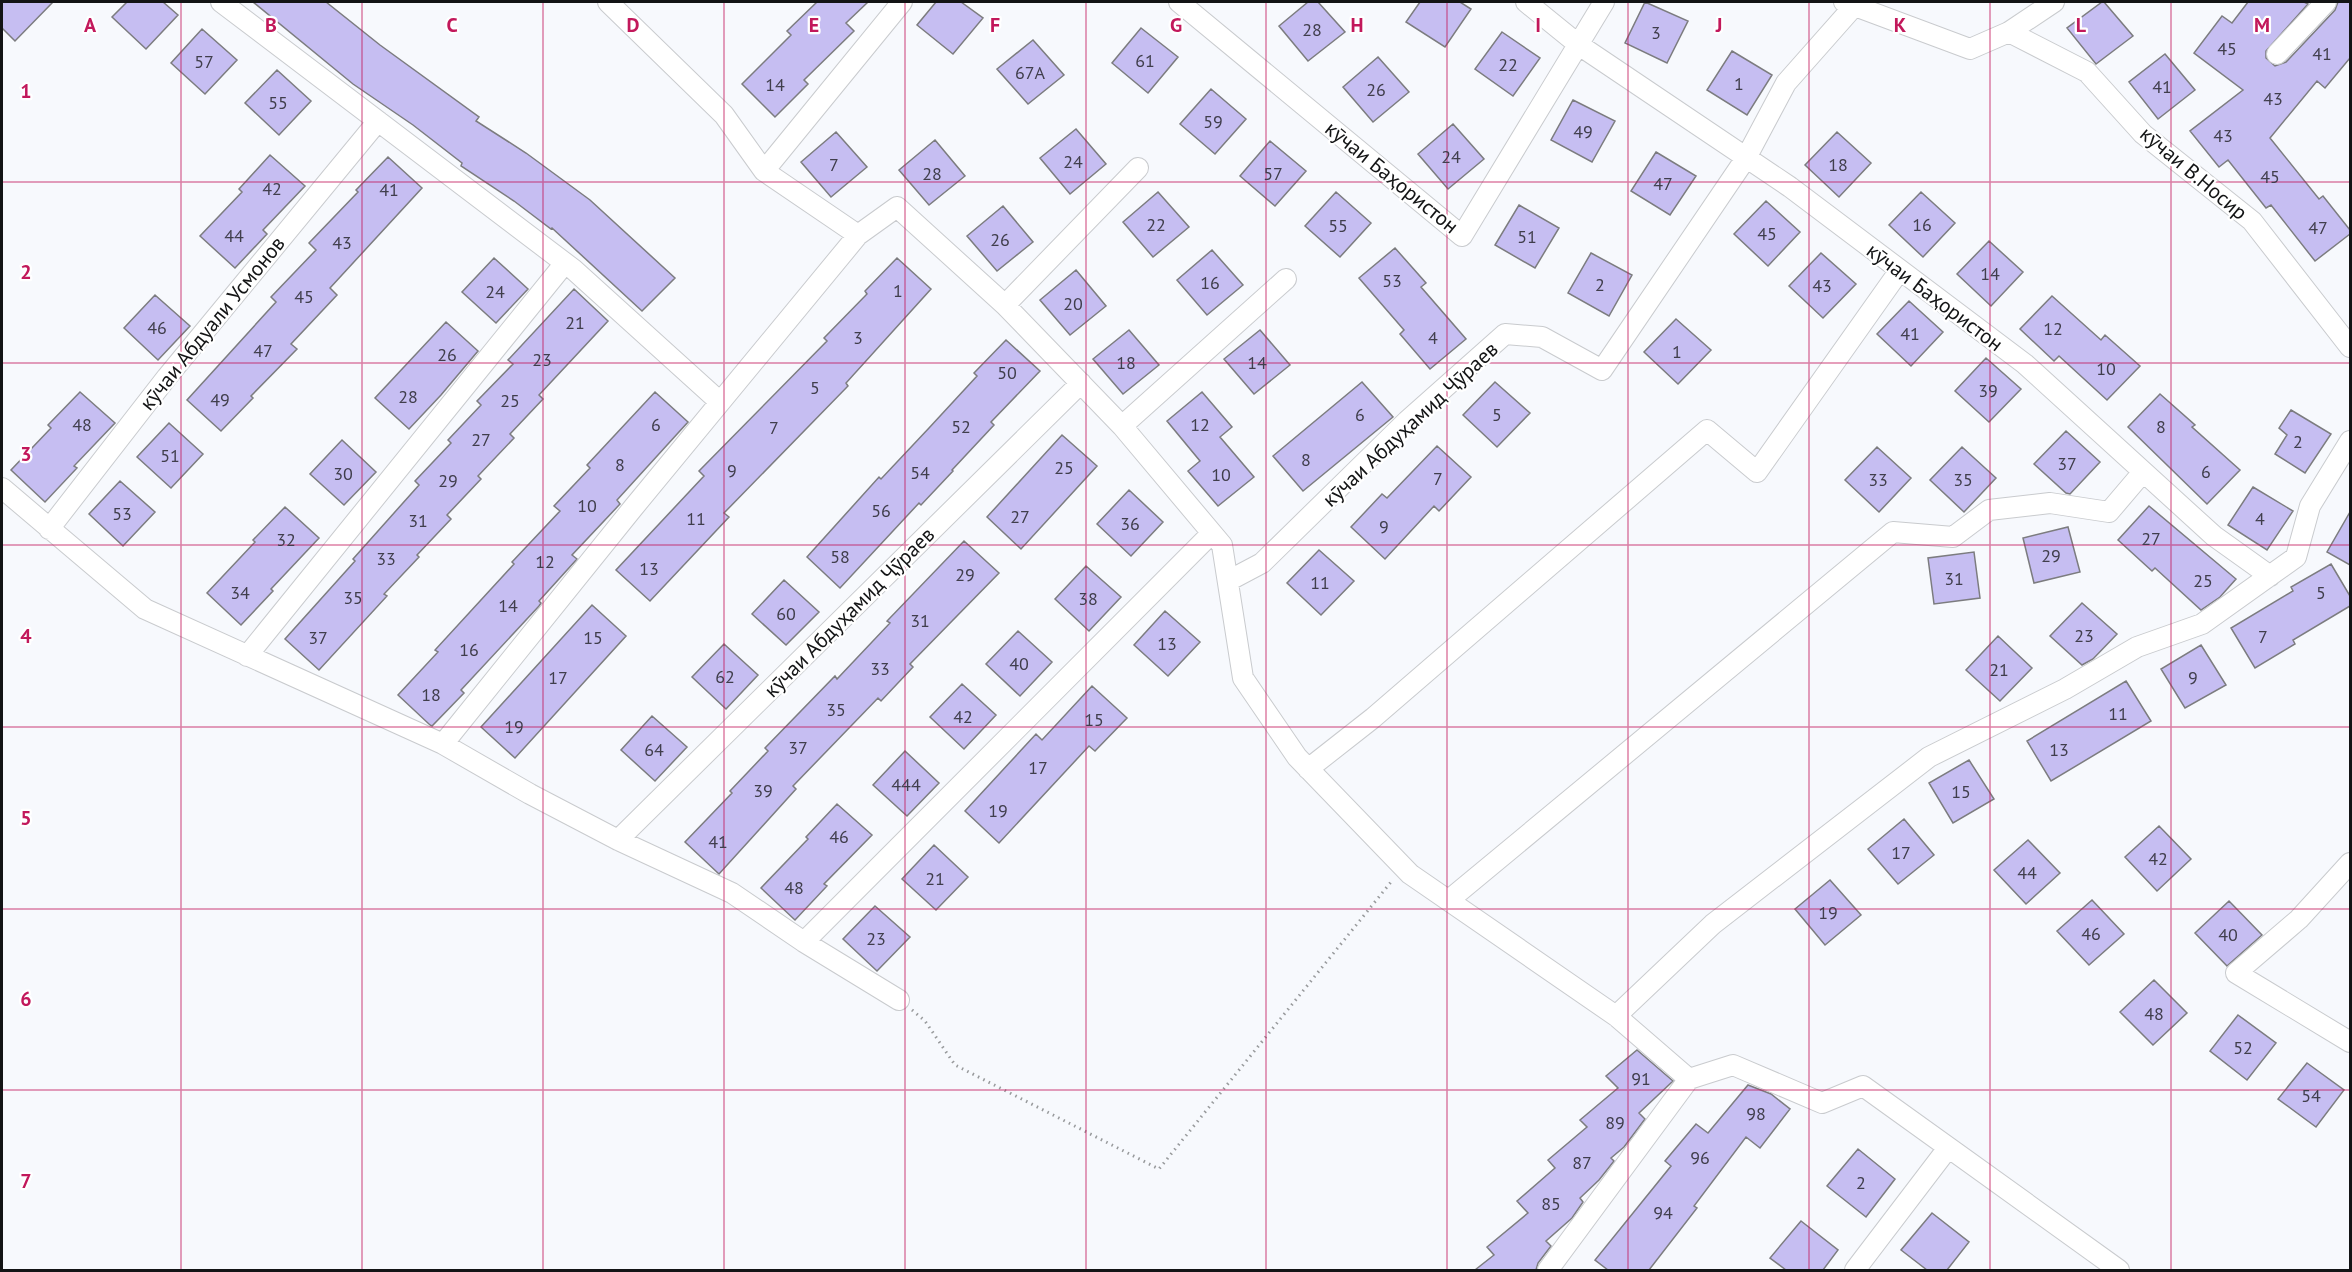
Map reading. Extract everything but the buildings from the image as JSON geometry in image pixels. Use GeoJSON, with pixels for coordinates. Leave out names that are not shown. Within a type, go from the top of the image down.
{"type":"FeatureCollection","features":[{"type":"Feature","properties":{"kind":"street"},"geometry":{"type":"LineString","coordinates":[[221,2],[565,263],[720,402]]}},
{"type":"Feature","properties":{"kind":"street"},"geometry":{"type":"LineString","coordinates":[[608,2],[724,115],[764,171],[858,235]]}},
{"type":"Feature","properties":{"kind":"street"},"geometry":{"type":"LineString","coordinates":[[764,171],[902,2]]}},
{"type":"Feature","properties":{"kind":"street","name":"кӯчаи Баҳористон"},"geometry":{"type":"LineString","coordinates":[[1179,2],[1462,236],[1604,2]]}},
{"type":"Feature","properties":{"kind":"street","name":"кӯчаи Баҳористон"},"geometry":{"type":"LineString","coordinates":[[1526,2],[1579,45],[1790,187],[2025,364],[2214,536],[2270,576]]}},
{"type":"Feature","properties":{"kind":"street"},"geometry":{"type":"LineString","coordinates":[[1746,158],[1786,83],[1849,3],[1970,49],[2009,32],[2054,2]]}},
{"type":"Feature","properties":{"kind":"street"},"geometry":{"type":"LineString","coordinates":[[2277,54],[2326,2]]}},
{"type":"Feature","properties":{"kind":"street","name":"кӯчаи В.Носир"},"geometry":{"type":"LineString","coordinates":[[2009,32],[2087,72],[2143,134],[2252,221],[2350,347]]}},
{"type":"Feature","properties":{"kind":"street","name":"кӯчаи Абдуали Усмонов"},"geometry":{"type":"LineString","coordinates":[[49,529],[167,377],[378,121]]}},
{"type":"Feature","properties":{"kind":"street","name":"кӯчаи Абдуҳамид Ҷӯраев"},"geometry":{"type":"LineString","coordinates":[[1228,581],[1262,563],[1407,421],[1505,334],[1542,337],[1602,370],[1746,158]]}},
{"type":"Feature","properties":{"kind":"street"},"geometry":{"type":"LineString","coordinates":[[1005,305],[1138,168]]}},
{"type":"Feature","properties":{"kind":"street"},"geometry":{"type":"LineString","coordinates":[[443,744],[858,235],[897,207],[1005,305],[1081,383],[1122,426],[1222,545],[1243,678],[1297,757],[1404,867],[1616,1016],[1689,1079]]}},
{"type":"Feature","properties":{"kind":"street"},"geometry":{"type":"LineString","coordinates":[[247,656],[565,263]]}},
{"type":"Feature","properties":{"kind":"street"},"geometry":{"type":"LineString","coordinates":[[1308,769],[1372,718],[1707,430],[1757,472],[1900,270]]}},
{"type":"Feature","properties":{"kind":"street"},"geometry":{"type":"LineString","coordinates":[[1122,426],[1286,279]]}},
{"type":"Feature","properties":{"kind":"street","name":"кӯчаи Абдуҳамид Ҷӯраев"},"geometry":{"type":"LineString","coordinates":[[618,840],[1081,383]]}},
{"type":"Feature","properties":{"kind":"street"},"geometry":{"type":"LineString","coordinates":[[1616,1016],[1713,924],[1929,757],[2065,689],[2138,647],[2202,624],[2296,557],[2310,506],[2350,441]]}},
{"type":"Feature","properties":{"kind":"street"},"geometry":{"type":"LineString","coordinates":[[1449,900],[1893,532],[1953,537],[1989,510],[2050,503],[2109,512],[2143,472]]}},
{"type":"Feature","properties":{"kind":"street"},"geometry":{"type":"LineString","coordinates":[[2,488],[145,609],[443,744],[530,794],[618,840],[732,893],[804,942],[899,1000]]}},
{"type":"Feature","properties":{"kind":"street"},"geometry":{"type":"LineString","coordinates":[[804,942],[1212,533]]}},
{"type":"Feature","properties":{"kind":"street"},"geometry":{"type":"LineString","coordinates":[[2350,863],[2299,919],[2236,973],[2350,1042]]}},
{"type":"Feature","properties":{"kind":"street"},"geometry":{"type":"LineString","coordinates":[[1548,1270],[1689,1079],[1733,1065],[1822,1103],[1863,1086],[2119,1270]]}},
{"type":"Feature","properties":{"kind":"street"},"geometry":{"type":"LineString","coordinates":[[1855,1270],[1948,1148]]}},
{"type":"Feature","properties":{"kind":"path"},"geometry":{"type":"LineString","coordinates":[[899,1000],[925,1021],[956,1065],[1159,1169],[1404,867]]}}]}
